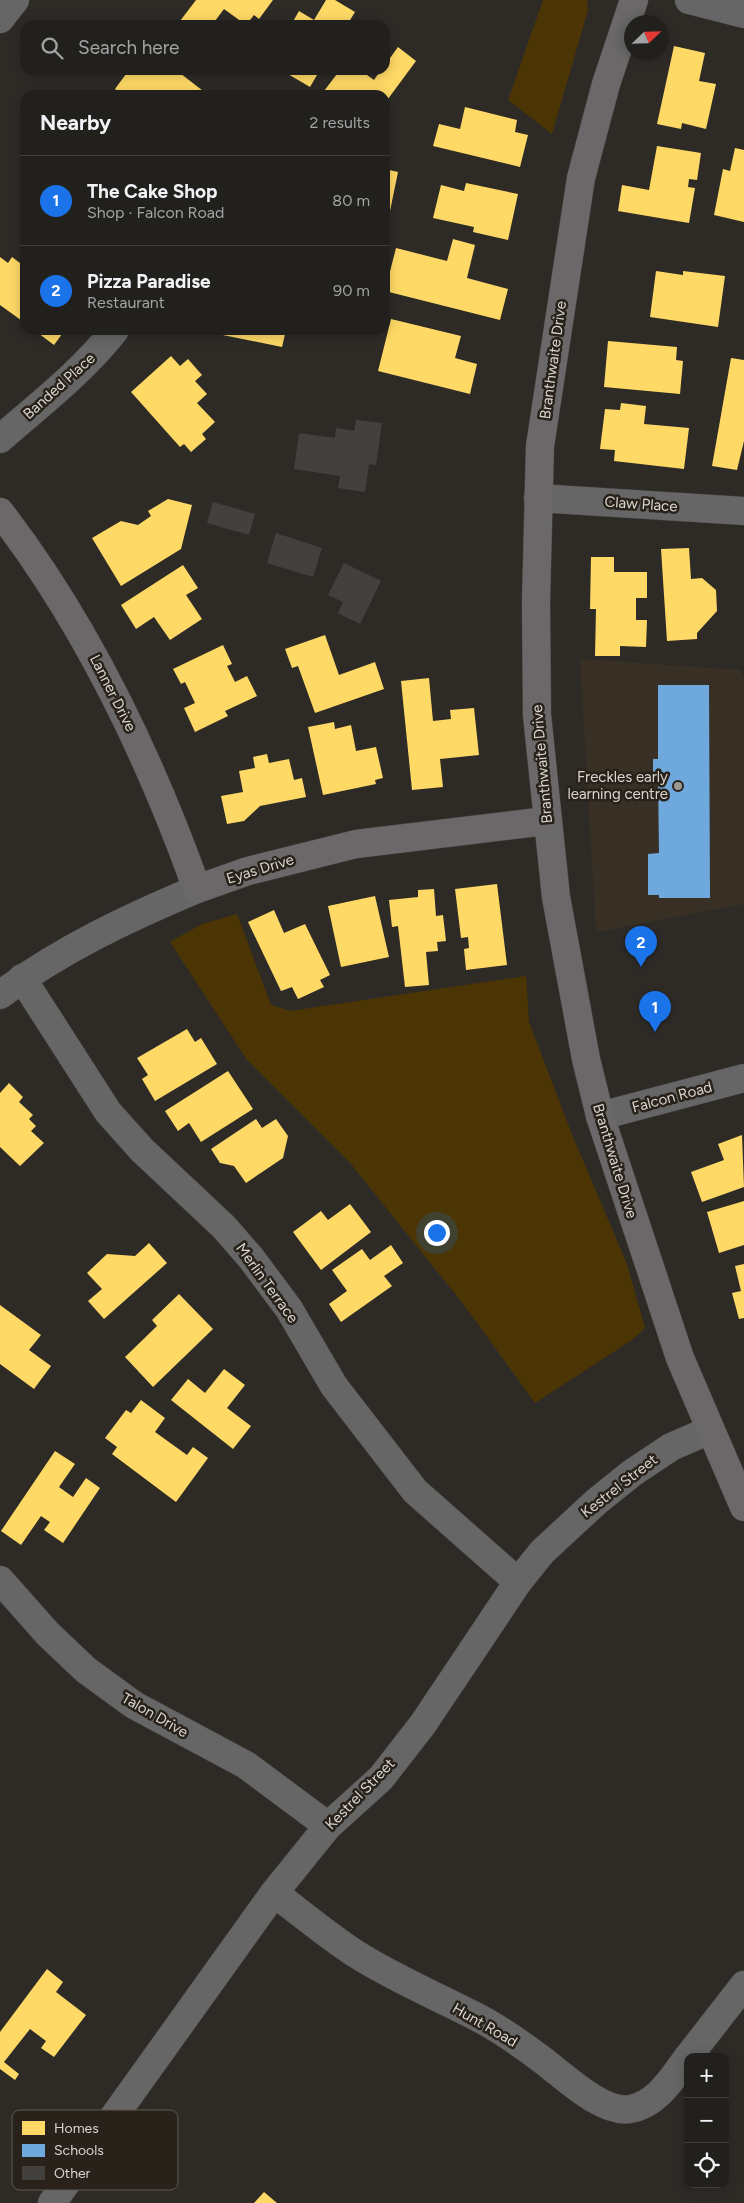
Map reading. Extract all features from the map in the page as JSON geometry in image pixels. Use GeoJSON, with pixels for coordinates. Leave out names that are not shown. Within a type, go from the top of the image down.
{"type":"FeatureCollection","features":[{"type":"Feature","properties":{"kind":"street"},"geometry":{"type":"LineString","coordinates":[[0,19],[14,0]]}},
{"type":"Feature","properties":{"kind":"street","name":"Branthwaite Drive"},"geometry":{"type":"LineString","coordinates":[[634,0],[606,84],[582,178],[540,446],[536,715],[546,821],[567,964],[586,1059],[600,1116],[680,1358],[744,1507]]}},
{"type":"Feature","properties":{"kind":"street"},"geometry":{"type":"LineString","coordinates":[[689,0],[744,14]]}},
{"type":"Feature","properties":{"kind":"street","name":"Banded Place"},"geometry":{"type":"LineString","coordinates":[[0,439],[70,379],[111,335]]}},
{"type":"Feature","properties":{"kind":"street","name":"Claw Place"},"geometry":{"type":"LineString","coordinates":[[538,498],[744,511]]}},
{"type":"Feature","properties":{"kind":"street","name":"Lanner Drive"},"geometry":{"type":"LineString","coordinates":[[0,512],[64,603],[94,655],[150,771],[179,839],[196,890]]}},
{"type":"Feature","properties":{"kind":"street","name":"Eyas Drive"},"geometry":{"type":"LineString","coordinates":[[0,995],[22,978],[63,953],[112,927],[196,890],[248,871],[356,844],[546,821]]}},
{"type":"Feature","properties":{"kind":"street","name":"Merlin Terrace"},"geometry":{"type":"LineString","coordinates":[[22,978],[108,1112],[142,1150],[224,1227],[251,1258],[289,1309],[334,1386],[415,1491],[518,1582]]}},
{"type":"Feature","properties":{"kind":"street","name":"Falcon Road"},"geometry":{"type":"LineString","coordinates":[[600,1116],[744,1078]]}},
{"type":"Feature","properties":{"kind":"street","name":"Kestrel Street"},"geometry":{"type":"LineString","coordinates":[[119,2110],[274,1893],[328,1826],[381,1778],[422,1724],[518,1582],[542,1552],[596,1502],[632,1473],[671,1447],[710,1430]]}},
{"type":"Feature","properties":{"kind":"street","name":"Talon Drive"},"geometry":{"type":"LineString","coordinates":[[0,1580],[48,1634],[86,1670],[134,1705],[246,1765],[328,1826]]}},
{"type":"Feature","properties":{"kind":"street","name":"Hunt Road"},"geometry":{"type":"LineString","coordinates":[[274,1893],[355,1954],[425,1993],[475,2016],[536,2055],[592,2097],[612,2108],[630,2109],[647,2102],[662,2092],[684,2062]]}},
{"type":"Feature","properties":{"kind":"street","name":"Hunt Road"},"geometry":{"type":"LineString","coordinates":[[691,2053],[744,1985]]}},
{"type":"Feature","properties":{"kind":"street","name":"Kestrel Street"},"geometry":{"type":"LineString","coordinates":[[53,2203],[62,2190]]}},
{"type":"Feature","properties":{"kind":"shaded area"},"geometry":{"type":"Polygon","coordinates":[[[543,0],[587,0],[588,10],[552,134],[508,100],[543,0]]]}},
{"type":"Feature","properties":{"kind":"shaded area"},"geometry":{"type":"Polygon","coordinates":[[[580,659],[741,670],[744,679],[744,904],[596,932],[580,659]]]}},
{"type":"Feature","properties":{"kind":"shaded area"},"geometry":{"type":"Polygon","coordinates":[[[237,914],[271,1005],[290,1011],[526,976],[529,1022],[573,1137],[627,1264],[645,1328],[632,1340],[535,1403],[464,1305],[351,1164],[247,1060],[170,942],[202,924],[237,914]]]}},
{"type":"Feature","properties":{"kind":"building: Homes"},"geometry":{"type":"Polygon","coordinates":[[[196,0],[273,0],[259,19],[254,15],[250,20],[239,20],[224,9],[216,20],[181,20],[196,0]]]}},
{"type":"Feature","properties":{"kind":"building: Homes"},"geometry":{"type":"Polygon","coordinates":[[[326,0],[335,0],[355,12],[350,20],[314,20],[326,0]]]}},
{"type":"Feature","properties":{"kind":"building: Homes"},"geometry":{"type":"Polygon","coordinates":[[[299,11],[314,20],[294,20],[299,11]]]}},
{"type":"Feature","properties":{"kind":"building: Homes"},"geometry":{"type":"Polygon","coordinates":[[[674,46],[705,53],[699,81],[716,84],[706,129],[682,123],[681,129],[657,124],[674,46]]]}},
{"type":"Feature","properties":{"kind":"building: Homes"},"geometry":{"type":"Polygon","coordinates":[[[398,47],[416,61],[390,96],[390,90],[325,90],[336,75],[367,75],[374,80],[378,75],[390,75],[390,58],[398,47]]]}},
{"type":"Feature","properties":{"kind":"building: Homes"},"geometry":{"type":"Polygon","coordinates":[[[125,75],[182,75],[202,90],[116,90],[115,89],[125,75]]]}},
{"type":"Feature","properties":{"kind":"building: Homes"},"geometry":{"type":"Polygon","coordinates":[[[290,75],[317,75],[310,87],[290,75]]]}},
{"type":"Feature","properties":{"kind":"building: Homes"},"geometry":{"type":"Polygon","coordinates":[[[465,107],[517,120],[515,132],[528,135],[520,167],[433,146],[439,124],[460,129],[465,107]]]}},
{"type":"Feature","properties":{"kind":"building: Homes"},"geometry":{"type":"Polygon","coordinates":[[[657,146],[701,153],[697,180],[689,179],[688,187],[695,188],[689,223],[618,211],[622,185],[649,190],[657,146]]]}},
{"type":"Feature","properties":{"kind":"building: Homes"},"geometry":{"type":"Polygon","coordinates":[[[735,148],[744,150],[744,222],[714,215],[723,169],[730,171],[735,148]]]}},
{"type":"Feature","properties":{"kind":"building: Homes"},"geometry":{"type":"Polygon","coordinates":[[[390,170],[398,172],[390,211],[390,170]]]}},
{"type":"Feature","properties":{"kind":"building: Homes"},"geometry":{"type":"Polygon","coordinates":[[[466,183],[518,194],[508,240],[473,232],[474,227],[433,218],[441,185],[464,191],[466,183]]]}},
{"type":"Feature","properties":{"kind":"building: Homes"},"geometry":{"type":"Polygon","coordinates":[[[453,239],[475,245],[467,278],[508,289],[500,320],[390,292],[390,271],[396,248],[447,261],[453,239]]]}},
{"type":"Feature","properties":{"kind":"building: Homes"},"geometry":{"type":"Polygon","coordinates":[[[0,257],[8,263],[12,257],[20,263],[20,319],[0,305],[0,257]]]}},
{"type":"Feature","properties":{"kind":"building: Homes"},"geometry":{"type":"Polygon","coordinates":[[[656,271],[683,275],[683,271],[725,276],[718,327],[650,317],[656,271]]]}},
{"type":"Feature","properties":{"kind":"building: Homes"},"geometry":{"type":"Polygon","coordinates":[[[391,319],[461,336],[455,358],[477,364],[470,394],[378,371],[387,335],[390,335],[391,319]]]}},
{"type":"Feature","properties":{"kind":"building: Homes"},"geometry":{"type":"Polygon","coordinates":[[[41,335],[61,335],[54,345],[41,335]]]}},
{"type":"Feature","properties":{"kind":"building: Homes"},"geometry":{"type":"Polygon","coordinates":[[[223,335],[285,335],[282,347],[223,335]]]}},
{"type":"Feature","properties":{"kind":"building: Homes"},"geometry":{"type":"Polygon","coordinates":[[[608,341],[677,347],[676,360],[683,361],[680,394],[604,387],[608,341]]]}},
{"type":"Feature","properties":{"kind":"building: Homes"},"geometry":{"type":"Polygon","coordinates":[[[171,356],[180,366],[188,359],[202,375],[195,381],[207,394],[197,403],[215,422],[202,434],[206,439],[191,452],[184,444],[180,447],[131,392],[171,356]]]}},
{"type":"Feature","properties":{"kind":"building: Homes"},"geometry":{"type":"Polygon","coordinates":[[[731,358],[744,360],[744,441],[737,470],[712,466],[731,358]]]}},
{"type":"Feature","properties":{"kind":"building: Homes"},"geometry":{"type":"Polygon","coordinates":[[[621,403],[646,406],[644,424],[689,428],[684,469],[614,461],[615,450],[600,449],[605,409],[620,410],[621,403]]]}},
{"type":"Feature","properties":{"kind":"building: Homes"},"geometry":{"type":"Polygon","coordinates":[[[168,499],[192,505],[181,549],[121,586],[92,538],[121,521],[138,525],[151,516],[148,511],[168,499]]]}},
{"type":"Feature","properties":{"kind":"building: Homes"},"geometry":{"type":"Polygon","coordinates":[[[689,548],[691,579],[702,578],[716,590],[717,611],[697,633],[697,639],[667,641],[661,549],[689,548]]]}},
{"type":"Feature","properties":{"kind":"building: Homes"},"geometry":{"type":"Polygon","coordinates":[[[591,557],[614,557],[614,572],[647,572],[647,598],[636,598],[636,620],[647,620],[646,647],[620,646],[620,656],[595,656],[596,609],[590,609],[591,557]]]}},
{"type":"Feature","properties":{"kind":"building: Homes"},"geometry":{"type":"Polygon","coordinates":[[[183,565],[198,588],[186,595],[202,619],[170,640],[154,617],[136,629],[121,605],[183,565]]]}},
{"type":"Feature","properties":{"kind":"building: Homes"},"geometry":{"type":"Polygon","coordinates":[[[325,635],[339,675],[375,662],[384,689],[315,713],[298,666],[292,668],[285,649],[325,635]]]}},
{"type":"Feature","properties":{"kind":"building: Homes"},"geometry":{"type":"Polygon","coordinates":[[[223,645],[232,664],[227,666],[235,682],[247,676],[257,696],[225,711],[228,716],[195,732],[184,708],[195,703],[185,682],[181,684],[173,669],[223,645]]]}},
{"type":"Feature","properties":{"kind":"building: Homes"},"geometry":{"type":"Polygon","coordinates":[[[429,678],[433,721],[451,719],[450,710],[474,708],[479,755],[440,759],[443,787],[412,790],[401,681],[429,678]]]}},
{"type":"Feature","properties":{"kind":"building: Homes"},"geometry":{"type":"Polygon","coordinates":[[[334,722],[335,729],[351,725],[356,751],[376,747],[383,778],[375,780],[376,784],[323,795],[308,727],[334,722]]]}},
{"type":"Feature","properties":{"kind":"building: Homes"},"geometry":{"type":"Polygon","coordinates":[[[267,754],[269,763],[289,759],[294,780],[302,778],[306,797],[260,806],[244,821],[227,824],[221,796],[243,792],[239,771],[255,768],[253,757],[267,754]]]}},
{"type":"Feature","properties":{"kind":"building: Homes"},"geometry":{"type":"Polygon","coordinates":[[[497,884],[507,965],[466,970],[464,949],[469,948],[468,937],[461,938],[455,889],[497,884]]]}},
{"type":"Feature","properties":{"kind":"building: Homes"},"geometry":{"type":"Polygon","coordinates":[[[434,889],[436,916],[443,915],[446,941],[437,942],[438,951],[426,952],[429,985],[405,987],[398,926],[392,927],[389,900],[418,897],[418,890],[434,889]]]}},
{"type":"Feature","properties":{"kind":"building: Homes"},"geometry":{"type":"Polygon","coordinates":[[[375,896],[389,957],[341,967],[328,906],[375,896]]]}},
{"type":"Feature","properties":{"kind":"building: Homes"},"geometry":{"type":"Polygon","coordinates":[[[274,910],[284,933],[305,924],[330,975],[320,980],[324,987],[298,999],[292,987],[281,991],[248,922],[274,910]]]}},
{"type":"Feature","properties":{"kind":"building: Homes"},"geometry":{"type":"Polygon","coordinates":[[[187,1029],[195,1042],[201,1038],[217,1064],[155,1101],[142,1079],[148,1075],[137,1058],[187,1029]]]}},
{"type":"Feature","properties":{"kind":"building: Homes"},"geometry":{"type":"Polygon","coordinates":[[[228,1071],[253,1109],[201,1142],[189,1123],[178,1131],[165,1111],[228,1071]]]}},
{"type":"Feature","properties":{"kind":"building: Homes"},"geometry":{"type":"Polygon","coordinates":[[[9,1083],[23,1097],[19,1102],[33,1115],[29,1119],[36,1126],[31,1131],[44,1143],[20,1166],[0,1147],[0,1093],[9,1083]]]}},
{"type":"Feature","properties":{"kind":"building: Homes"},"geometry":{"type":"Polygon","coordinates":[[[256,1119],[262,1128],[276,1119],[288,1136],[283,1158],[246,1183],[234,1166],[220,1163],[211,1149],[256,1119]]]}},
{"type":"Feature","properties":{"kind":"building: Homes"},"geometry":{"type":"Polygon","coordinates":[[[742,1135],[744,1187],[702,1202],[691,1172],[724,1160],[718,1144],[742,1135]]]}},
{"type":"Feature","properties":{"kind":"building: Homes"},"geometry":{"type":"Polygon","coordinates":[[[744,1201],[744,1245],[719,1253],[707,1212],[744,1201]]]}},
{"type":"Feature","properties":{"kind":"building: Homes"},"geometry":{"type":"Polygon","coordinates":[[[350,1204],[371,1232],[321,1270],[293,1232],[321,1211],[328,1220],[350,1204]]]}},
{"type":"Feature","properties":{"kind":"building: Homes"},"geometry":{"type":"Polygon","coordinates":[[[149,1243],[167,1263],[104,1319],[88,1301],[102,1289],[87,1273],[107,1254],[135,1256],[149,1243]]]}},
{"type":"Feature","properties":{"kind":"building: Homes"},"geometry":{"type":"Polygon","coordinates":[[[391,1245],[403,1263],[384,1276],[392,1286],[341,1322],[329,1304],[347,1291],[332,1270],[362,1249],[370,1260],[391,1245]]]}},
{"type":"Feature","properties":{"kind":"building: Homes"},"geometry":{"type":"Polygon","coordinates":[[[744,1264],[744,1318],[739,1319],[732,1293],[741,1291],[735,1266],[744,1264]]]}},
{"type":"Feature","properties":{"kind":"building: Homes"},"geometry":{"type":"Polygon","coordinates":[[[179,1294],[213,1329],[153,1387],[125,1357],[157,1326],[152,1320],[179,1294]]]}},
{"type":"Feature","properties":{"kind":"building: Homes"},"geometry":{"type":"Polygon","coordinates":[[[0,1305],[41,1335],[29,1350],[51,1366],[34,1389],[0,1364],[0,1305]]]}},
{"type":"Feature","properties":{"kind":"building: Homes"},"geometry":{"type":"Polygon","coordinates":[[[224,1369],[245,1385],[227,1408],[251,1426],[233,1449],[171,1400],[188,1379],[205,1393],[224,1369]]]}},
{"type":"Feature","properties":{"kind":"building: Homes"},"geometry":{"type":"Polygon","coordinates":[[[141,1400],[165,1418],[155,1432],[187,1455],[193,1447],[208,1458],[176,1502],[112,1454],[117,1447],[105,1438],[126,1410],[131,1413],[141,1400]]]}},
{"type":"Feature","properties":{"kind":"building: Homes"},"geometry":{"type":"Polygon","coordinates":[[[55,1451],[75,1464],[59,1487],[73,1497],[86,1478],[100,1488],[63,1543],[44,1530],[50,1522],[41,1516],[21,1545],[1,1531],[55,1451]]]}},
{"type":"Feature","properties":{"kind":"building: Homes"},"geometry":{"type":"Polygon","coordinates":[[[47,1969],[63,1982],[56,1992],[86,2015],[54,2057],[41,2048],[46,2041],[30,2029],[4,2062],[19,2074],[15,2080],[0,2069],[0,2032],[47,1969]]]}},
{"type":"Feature","properties":{"kind":"building: Homes"},"geometry":{"type":"Polygon","coordinates":[[[264,2192],[277,2203],[254,2203],[264,2192]]]}},
{"type":"Feature","properties":{"kind":"building: Schools"},"geometry":{"type":"Polygon","coordinates":[[[658,685],[709,685],[710,898],[659,898],[659,895],[648,895],[648,854],[659,853],[658,779],[653,779],[653,759],[658,759],[658,685]]]}},
{"type":"Feature","properties":{"kind":"building: Other"},"geometry":{"type":"Polygon","coordinates":[[[356,420],[382,423],[376,465],[369,464],[365,492],[338,488],[340,476],[294,469],[299,433],[335,438],[336,428],[354,431],[356,420]]]}},
{"type":"Feature","properties":{"kind":"building: Other"},"geometry":{"type":"Polygon","coordinates":[[[213,502],[255,514],[249,535],[207,523],[213,502]]]}},
{"type":"Feature","properties":{"kind":"building: Other"},"geometry":{"type":"Polygon","coordinates":[[[276,533],[322,548],[313,577],[267,563],[276,533]]]}},
{"type":"Feature","properties":{"kind":"building: Other"},"geometry":{"type":"Polygon","coordinates":[[[344,563],[381,581],[360,624],[338,613],[343,602],[328,595],[344,563]]]}},
{"type":"Feature","properties":{"kind":"place","name":"Freckles early learning centre"},"geometry":{"type":"Point","coordinates":[678,786]}},
{"type":"Feature","properties":{"kind":"place","name":"Pizza Paradise"},"geometry":{"type":"Point","coordinates":[641,967]}},
{"type":"Feature","properties":{"kind":"place","name":"The Cake Shop"},"geometry":{"type":"Point","coordinates":[655,1032]}}]}
